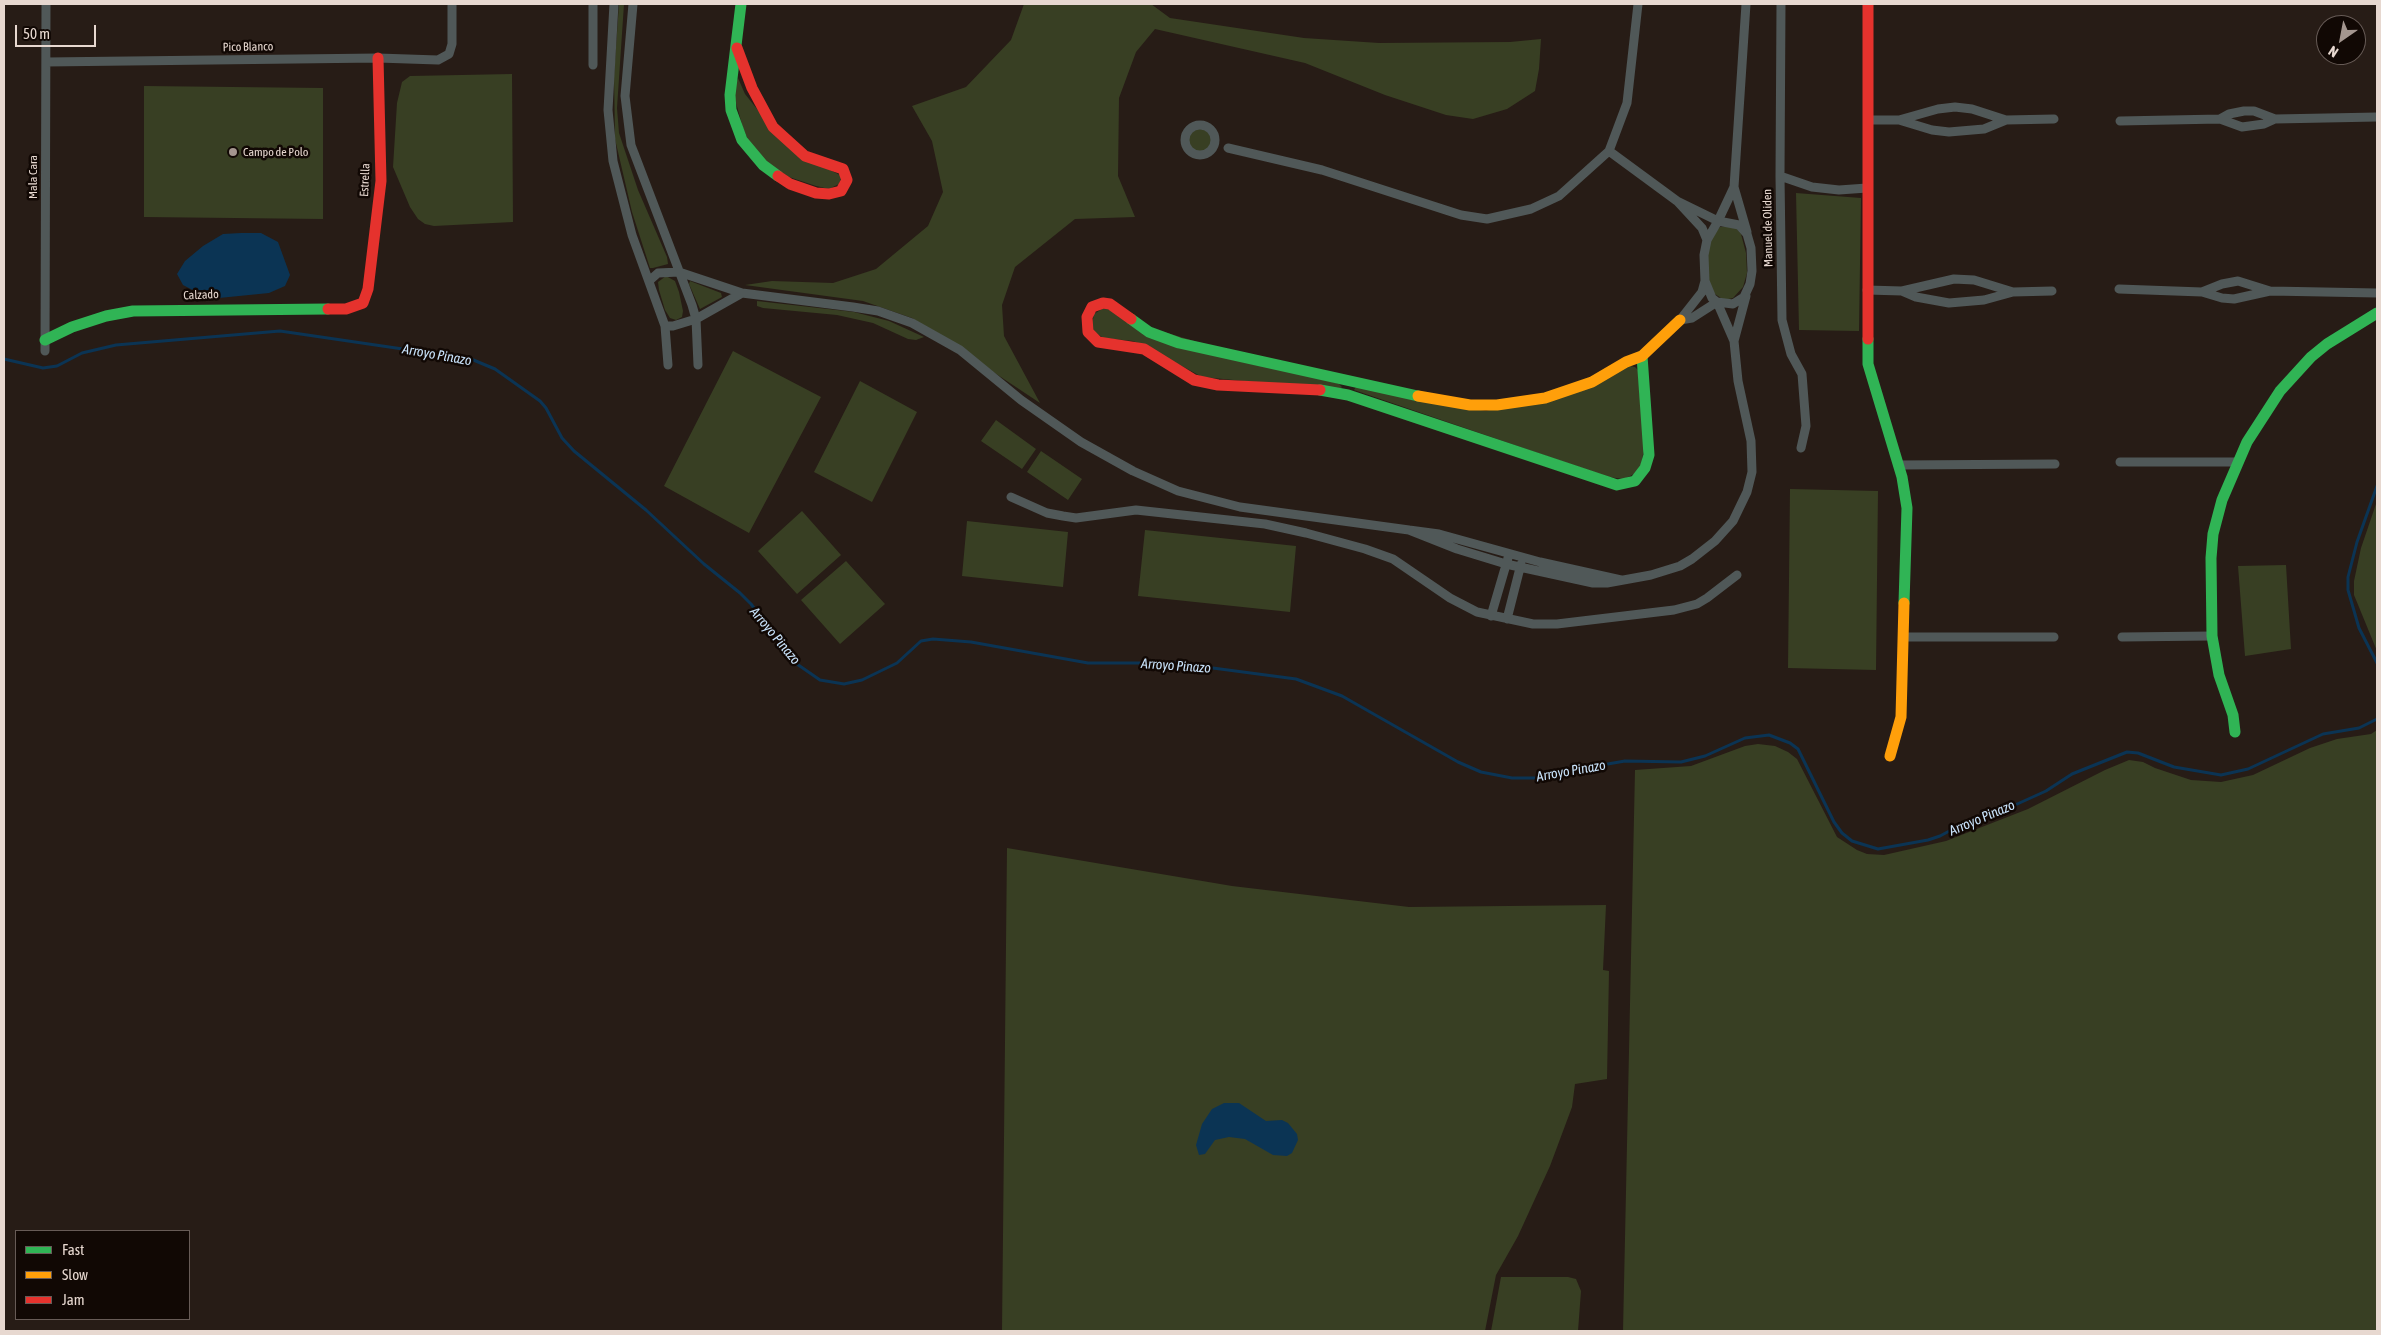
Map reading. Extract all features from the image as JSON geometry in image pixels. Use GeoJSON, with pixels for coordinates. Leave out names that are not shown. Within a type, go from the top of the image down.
{"type":"FeatureCollection","features":[{"type":"Feature","properties":{"kind":"street","name":"Mala Cara"},"geometry":{"type":"LineString","coordinates":[[45,346],[46,4]]}},
{"type":"Feature","properties":{"kind":"street","name":"Pico Blanco"},"geometry":{"type":"LineString","coordinates":[[46,62],[378,58],[438,60],[449,54],[452,44],[452,4]]}},
{"type":"Feature","properties":{"kind":"street"},"geometry":{"type":"LineString","coordinates":[[593,4],[593,65]]}},
{"type":"Feature","properties":{"kind":"street"},"geometry":{"type":"LineString","coordinates":[[614,4],[608,110],[610,135],[624,208],[665,326],[668,365]]}},
{"type":"Feature","properties":{"kind":"street"},"geometry":{"type":"LineString","coordinates":[[632,4],[625,96],[629,137],[648,194],[696,319],[698,365]]}},
{"type":"Feature","properties":{"kind":"street"},"geometry":{"type":"LineString","coordinates":[[737,48],[752,88],[773,127],[805,156],[843,169],[847,180],[841,191],[830,194],[816,193],[790,184],[763,165],[747,146],[736,125],[730,95],[730,76],[737,48],[742,4]]}},
{"type":"Feature","properties":{"kind":"street"},"geometry":{"type":"LineString","coordinates":[[1228,148],[1215,136],[1209,127],[1199,125],[1189,129],[1184,138],[1187,149],[1196,155],[1201,156],[1228,148],[1322,170],[1447,212],[1487,219],[1531,209],[1559,196],[1610,151],[1627,103],[1638,4]]}},
{"type":"Feature","properties":{"kind":"street"},"geometry":{"type":"LineString","coordinates":[[1734,341],[1752,271],[1752,258],[1747,234],[1734,187],[1746,4]]}},
{"type":"Feature","properties":{"kind":"street","name":"Manuel de Oliden"},"geometry":{"type":"LineString","coordinates":[[1781,4],[1780,176],[1782,320],[1791,354],[1802,374],[1806,426],[1801,448]]}},
{"type":"Feature","properties":{"kind":"street"},"geometry":{"type":"LineString","coordinates":[[1868,4],[1868,364],[1898,465],[1907,508],[1901,717],[1890,756]]}},
{"type":"Feature","properties":{"kind":"street","name":"Estrella"},"geometry":{"type":"LineString","coordinates":[[363,303],[368,289],[381,181],[378,58]]}},
{"type":"Feature","properties":{"kind":"street"},"geometry":{"type":"LineString","coordinates":[[1868,120],[1899,120],[1938,109],[1955,107],[1972,109],[2006,120],[2054,119]]}},
{"type":"Feature","properties":{"kind":"street"},"geometry":{"type":"LineString","coordinates":[[2220,119],[2228,114],[2244,110],[2254,111],[2275,118],[2377,117]]}},
{"type":"Feature","properties":{"kind":"street"},"geometry":{"type":"LineString","coordinates":[[2120,121],[2220,119],[2242,127],[2264,124],[2275,118]]}},
{"type":"Feature","properties":{"kind":"street"},"geometry":{"type":"LineString","coordinates":[[1899,120],[1932,130],[1950,132],[1984,129],[2006,120]]}},
{"type":"Feature","properties":{"kind":"street"},"geometry":{"type":"LineString","coordinates":[[1211,152],[1215,144],[1215,136]]}},
{"type":"Feature","properties":{"kind":"street"},"geometry":{"type":"LineString","coordinates":[[1610,151],[1676,201],[1702,228],[1707,240]]}},
{"type":"Feature","properties":{"kind":"street"},"geometry":{"type":"LineString","coordinates":[[1780,176],[1812,187],[1839,190],[1867,188]]}},
{"type":"Feature","properties":{"kind":"street"},"geometry":{"type":"LineString","coordinates":[[1642,356],[1649,455],[1641,475],[1627,484],[1605,482],[1401,411],[1348,395],[1309,388],[1218,384],[1194,380],[1144,349],[1098,342],[1088,332],[1087,317],[1092,307],[1103,303],[1110,304],[1160,338],[1436,400],[1470,405],[1497,405],[1529,401],[1570,391],[1592,382],[1626,362],[1642,356],[1649,346],[1680,320],[1702,292],[1705,281],[1704,255],[1707,240],[1734,187]]}},
{"type":"Feature","properties":{"kind":"street"},"geometry":{"type":"LineString","coordinates":[[1676,201],[1718,221],[1739,225],[1747,234]]}},
{"type":"Feature","properties":{"kind":"street"},"geometry":{"type":"LineString","coordinates":[[649,281],[658,273],[679,272],[742,293],[853,306],[878,311],[912,323],[960,350],[1021,400],[1081,442],[1133,471],[1178,491],[1240,507],[1439,534],[1523,557],[1622,580]]}},
{"type":"Feature","properties":{"kind":"street"},"geometry":{"type":"LineString","coordinates":[[1867,290],[1902,291],[1954,279],[1974,280],[2013,292]]}},
{"type":"Feature","properties":{"kind":"street"},"geometry":{"type":"LineString","coordinates":[[1409,530],[1457,549],[1506,564],[1593,583],[1622,580],[1666,571],[1692,559],[1725,532],[1741,507],[1750,481],[1752,457],[1738,381],[1734,341],[1717,302],[1712,298],[1705,281]]}},
{"type":"Feature","properties":{"kind":"street"},"geometry":{"type":"LineString","coordinates":[[2202,292],[2222,284],[2238,281],[2270,292]]}},
{"type":"Feature","properties":{"kind":"street"},"geometry":{"type":"LineString","coordinates":[[2119,289],[2202,292],[2222,298],[2234,299],[2270,292],[2377,293]]}},
{"type":"Feature","properties":{"kind":"street"},"geometry":{"type":"LineString","coordinates":[[1902,291],[1916,297],[1949,302],[1984,300],[2013,292],[2052,291]]}},
{"type":"Feature","properties":{"kind":"street"},"geometry":{"type":"LineString","coordinates":[[1680,320],[1692,318],[1717,302],[1733,304],[1740,301],[1747,292]]}},
{"type":"Feature","properties":{"kind":"street"},"geometry":{"type":"LineString","coordinates":[[665,326],[673,326],[696,319],[742,293]]}},
{"type":"Feature","properties":{"kind":"street","name":"Calzado"},"geometry":{"type":"LineString","coordinates":[[45,346],[72,327],[106,316],[133,311],[248,308],[346,309],[363,303]]}},
{"type":"Feature","properties":{"kind":"street"},"geometry":{"type":"LineString","coordinates":[[2235,732],[2233,715],[2219,675],[2212,636],[2210,582],[2213,534],[2222,500],[2237,462],[2265,411],[2294,375],[2327,344],[2377,313]]}},
{"type":"Feature","properties":{"kind":"street"},"geometry":{"type":"LineString","coordinates":[[1348,395],[1352,381]]}},
{"type":"Feature","properties":{"kind":"street"},"geometry":{"type":"LineString","coordinates":[[2120,462],[2237,462]]}},
{"type":"Feature","properties":{"kind":"street"},"geometry":{"type":"LineString","coordinates":[[1898,465],[2055,464]]}},
{"type":"Feature","properties":{"kind":"street"},"geometry":{"type":"LineString","coordinates":[[1012,497],[1047,513],[1076,518],[1136,510],[1265,524],[1314,534],[1393,559],[1465,606],[1491,616],[1534,624],[1557,624],[1674,610],[1702,601],[1737,575]]}},
{"type":"Feature","properties":{"kind":"street"},"geometry":{"type":"LineString","coordinates":[[1491,616],[1509,553]]}},
{"type":"Feature","properties":{"kind":"street"},"geometry":{"type":"LineString","coordinates":[[1507,620],[1523,557]]}},
{"type":"Feature","properties":{"kind":"street"},"geometry":{"type":"LineString","coordinates":[[2122,637],[2212,636]]}},
{"type":"Feature","properties":{"kind":"street"},"geometry":{"type":"LineString","coordinates":[[1904,637],[2054,637]]}},
{"type":"Feature","properties":{"kind":"green space"},"geometry":{"type":"Polygon","coordinates":[[[619,4],[624,4],[617,108],[619,133],[638,190],[667,257],[668,264],[653,268],[650,268],[632,212],[615,139],[614,76],[619,4]]]}},
{"type":"Feature","properties":{"kind":"green space"},"geometry":{"type":"Polygon","coordinates":[[[1024,4],[1151,4],[1170,18],[1304,38],[1379,43],[1510,42],[1541,39],[1539,69],[1535,91],[1507,109],[1473,119],[1446,115],[1385,95],[1305,63],[1155,29],[1136,52],[1119,98],[1118,176],[1135,217],[1075,219],[1015,267],[1002,305],[1004,336],[1040,403],[912,318],[863,301],[745,285],[772,281],[833,283],[876,269],[928,226],[943,192],[932,141],[912,106],[966,87],[1011,40],[1024,4]]]}},
{"type":"Feature","properties":{"kind":"green space"},"geometry":{"type":"Polygon","coordinates":[[[512,74],[513,222],[434,226],[425,224],[418,219],[410,207],[393,167],[397,103],[402,82],[410,76],[512,74]]]}},
{"type":"Feature","properties":{"kind":"green space"},"geometry":{"type":"Polygon","coordinates":[[[738,78],[745,94],[761,114],[826,168],[842,176],[839,184],[829,189],[816,186],[789,177],[767,163],[750,144],[743,128],[733,92],[738,78]]]}},
{"type":"Feature","properties":{"kind":"green space","name":"Campo de Polo"},"geometry":{"type":"Polygon","coordinates":[[[144,86],[323,88],[323,219],[144,217],[144,86]]]}},
{"type":"Feature","properties":{"kind":"green space"},"geometry":{"type":"Polygon","coordinates":[[[1200,129],[1205,130],[1211,136],[1211,146],[1205,152],[1200,153],[1195,152],[1189,146],[1188,141],[1189,136],[1195,130],[1200,129]]]}},
{"type":"Feature","properties":{"kind":"green space"},"geometry":{"type":"Polygon","coordinates":[[[1796,193],[1861,198],[1859,331],[1799,330],[1796,193]]]}},
{"type":"Feature","properties":{"kind":"green space"},"geometry":{"type":"Polygon","coordinates":[[[1720,227],[1736,228],[1741,234],[1746,253],[1747,273],[1743,287],[1733,298],[1724,300],[1712,292],[1709,282],[1707,251],[1714,232],[1720,227]]]}},
{"type":"Feature","properties":{"kind":"green space"},"geometry":{"type":"Polygon","coordinates":[[[666,276],[675,281],[679,292],[683,311],[682,317],[676,320],[670,318],[665,310],[659,290],[658,282],[666,276]]]}},
{"type":"Feature","properties":{"kind":"green space"},"geometry":{"type":"Polygon","coordinates":[[[690,281],[721,293],[722,297],[700,309],[689,284],[690,281]]]}},
{"type":"Feature","properties":{"kind":"green space"},"geometry":{"type":"Polygon","coordinates":[[[757,301],[854,312],[889,321],[924,337],[916,340],[908,339],[873,323],[837,315],[763,308],[757,306],[757,301]]]}},
{"type":"Feature","properties":{"kind":"green space"},"geometry":{"type":"Polygon","coordinates":[[[1105,307],[1127,321],[1339,384],[1342,387],[1339,390],[1202,377],[1133,341],[1103,338],[1091,329],[1094,314],[1105,307]]]}},
{"type":"Feature","properties":{"kind":"green space"},"geometry":{"type":"Polygon","coordinates":[[[733,351],[821,397],[749,533],[664,486],[733,351]]]}},
{"type":"Feature","properties":{"kind":"green space"},"geometry":{"type":"Polygon","coordinates":[[[1630,366],[1638,370],[1644,449],[1641,465],[1636,473],[1624,479],[1608,477],[1354,390],[1356,387],[1486,411],[1630,366]]]}},
{"type":"Feature","properties":{"kind":"green space"},"geometry":{"type":"Polygon","coordinates":[[[860,381],[917,412],[872,502],[814,472],[860,381]]]}},
{"type":"Feature","properties":{"kind":"green space"},"geometry":{"type":"Polygon","coordinates":[[[996,420],[1036,449],[1022,469],[981,441],[996,420]]]}},
{"type":"Feature","properties":{"kind":"green space"},"geometry":{"type":"Polygon","coordinates":[[[1041,451],[1082,479],[1068,500],[1027,472],[1041,451]]]}},
{"type":"Feature","properties":{"kind":"green space"},"geometry":{"type":"Polygon","coordinates":[[[1790,489],[1878,491],[1876,670],[1788,668],[1790,489]]]}},
{"type":"Feature","properties":{"kind":"green space"},"geometry":{"type":"Polygon","coordinates":[[[2377,501],[2377,651],[2354,595],[2354,581],[2361,548],[2377,501]]]}},
{"type":"Feature","properties":{"kind":"green space"},"geometry":{"type":"Polygon","coordinates":[[[802,511],[841,555],[797,594],[758,551],[802,511]]]}},
{"type":"Feature","properties":{"kind":"green space"},"geometry":{"type":"Polygon","coordinates":[[[967,521],[1068,532],[1063,587],[962,576],[967,521]]]}},
{"type":"Feature","properties":{"kind":"green space"},"geometry":{"type":"Polygon","coordinates":[[[1145,530],[1296,546],[1290,612],[1138,596],[1145,530]]]}},
{"type":"Feature","properties":{"kind":"green space"},"geometry":{"type":"Polygon","coordinates":[[[846,561],[885,604],[840,644],[801,600],[846,561]]]}},
{"type":"Feature","properties":{"kind":"green space"},"geometry":{"type":"Polygon","coordinates":[[[2286,565],[2291,649],[2245,656],[2238,566],[2286,565]]]}},
{"type":"Feature","properties":{"kind":"green space"},"geometry":{"type":"Polygon","coordinates":[[[2377,730],[2377,1331],[1623,1331],[1635,770],[1691,766],[1745,746],[1758,744],[1775,746],[1797,759],[1837,837],[1867,854],[1884,855],[1946,841],[2028,809],[2129,760],[2143,762],[2191,780],[2221,782],[2253,775],[2310,748],[2337,739],[2371,734],[2377,730]]]}},
{"type":"Feature","properties":{"kind":"green space"},"geometry":{"type":"Polygon","coordinates":[[[1007,848],[1232,886],[1409,907],[1606,905],[1603,970],[1609,971],[1607,1079],[1575,1084],[1572,1107],[1550,1166],[1518,1236],[1496,1275],[1485,1331],[1002,1331],[1007,848]]]}},
{"type":"Feature","properties":{"kind":"green space"},"geometry":{"type":"Polygon","coordinates":[[[1501,1277],[1568,1277],[1576,1279],[1581,1291],[1578,1331],[1491,1331],[1501,1277]]]}},
{"type":"Feature","properties":{"kind":"water"},"geometry":{"type":"Polygon","coordinates":[[[261,233],[278,242],[290,275],[285,286],[269,293],[219,298],[206,297],[183,285],[177,274],[185,261],[203,246],[223,234],[261,233]]]}},
{"type":"Feature","properties":{"kind":"water"},"geometry":{"type":"Polygon","coordinates":[[[1224,1103],[1239,1103],[1266,1121],[1282,1120],[1288,1123],[1297,1134],[1298,1140],[1292,1153],[1287,1156],[1273,1155],[1245,1139],[1229,1137],[1215,1140],[1205,1154],[1199,1155],[1196,1145],[1202,1124],[1212,1109],[1224,1103]]]}},
{"type":"Feature","properties":{"kind":"waterway","name":"Arroyo Pinazo"},"geometry":{"type":"LineString","coordinates":[[4,359],[43,368],[57,366],[82,353],[116,345],[280,331],[471,359],[495,369],[540,401],[546,408],[562,438],[574,451],[646,510],[704,564],[740,593],[751,604],[794,662],[820,680],[844,684],[862,680],[897,663],[921,641],[933,639],[971,642],[1088,663],[1175,663],[1296,679],[1342,696],[1458,762],[1481,772],[1512,778],[1543,778],[1579,769],[1625,761],[1681,762],[1705,756],[1745,738],[1769,735],[1790,743],[1798,749],[1834,822],[1842,833],[1852,841],[1878,849],[1940,836],[1968,821],[2015,805],[2046,791],[2072,774],[2127,752],[2138,753],[2174,767],[2221,775],[2248,769],[2323,734],[2359,728],[2377,719]]}},
{"type":"Feature","properties":{"kind":"waterway","name":"Arroyo Pinazo"},"geometry":{"type":"LineString","coordinates":[[2377,486],[2357,542],[2348,577],[2348,590],[2359,628],[2377,663]]}},
{"type":"Feature","properties":{"kind":"traffic: fast"},"geometry":{"type":"LineString","coordinates":[[741,4],[730,95],[731,110],[742,140],[763,165],[778,176]]}},
{"type":"Feature","properties":{"kind":"traffic: fast"},"geometry":{"type":"LineString","coordinates":[[45,340],[72,327],[106,316],[133,311],[328,309]]}},
{"type":"Feature","properties":{"kind":"traffic: fast"},"geometry":{"type":"LineString","coordinates":[[2235,732],[2233,715],[2219,675],[2212,636],[2211,558],[2213,534],[2222,500],[2247,442],[2280,391],[2311,357],[2327,344],[2377,313]]}},
{"type":"Feature","properties":{"kind":"traffic: fast"},"geometry":{"type":"LineString","coordinates":[[1131,319],[1149,332],[1179,343],[1418,396]]}},
{"type":"Feature","properties":{"kind":"traffic: fast"},"geometry":{"type":"LineString","coordinates":[[1868,339],[1868,364],[1902,477],[1907,508],[1904,603]]}},
{"type":"Feature","properties":{"kind":"traffic: fast"},"geometry":{"type":"LineString","coordinates":[[1320,390],[1348,395],[1617,485],[1635,481],[1645,468],[1649,455],[1642,356]]}},
{"type":"Feature","properties":{"kind":"traffic: slow"},"geometry":{"type":"LineString","coordinates":[[1418,396],[1470,405],[1497,405],[1545,398],[1592,382],[1626,362],[1642,356],[1680,320]]}},
{"type":"Feature","properties":{"kind":"traffic: slow"},"geometry":{"type":"LineString","coordinates":[[1890,756],[1901,717],[1904,603]]}},
{"type":"Feature","properties":{"kind":"traffic: jam"},"geometry":{"type":"LineString","coordinates":[[1868,4],[1868,339]]}},
{"type":"Feature","properties":{"kind":"traffic: jam"},"geometry":{"type":"LineString","coordinates":[[737,48],[752,88],[773,127],[805,156],[843,169],[847,180],[841,191],[829,194],[816,193],[790,184],[778,176]]}},
{"type":"Feature","properties":{"kind":"traffic: jam"},"geometry":{"type":"LineString","coordinates":[[328,309],[346,309],[363,303],[368,289],[381,181],[378,58]]}},
{"type":"Feature","properties":{"kind":"traffic: jam"},"geometry":{"type":"LineString","coordinates":[[1131,319],[1110,304],[1103,303],[1092,307],[1087,317],[1088,332],[1098,342],[1144,349],[1194,380],[1218,385],[1320,390]]}},
{"type":"Feature","properties":{"kind":"place","name":"Campo de Polo"},"geometry":{"type":"Point","coordinates":[233,152]}}]}
